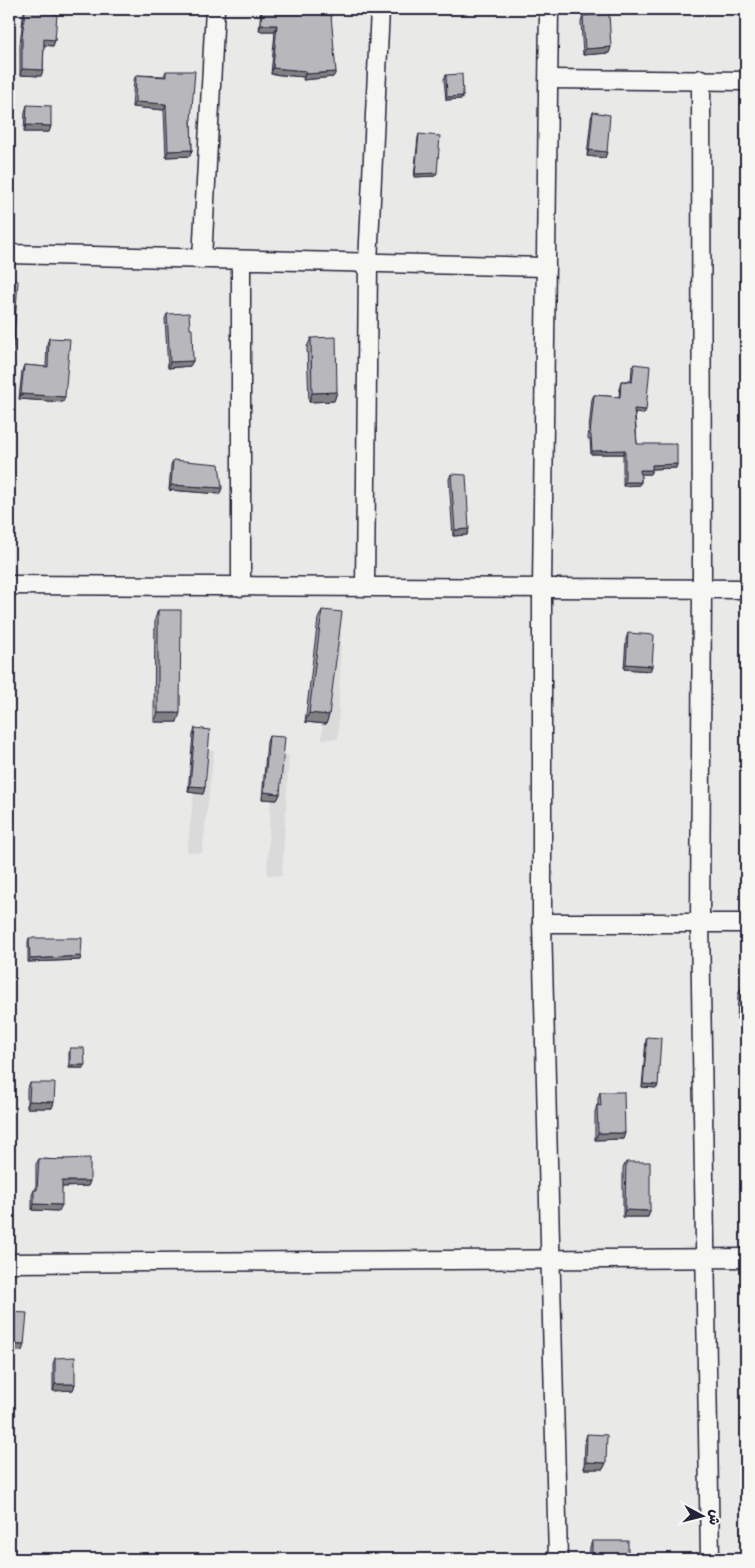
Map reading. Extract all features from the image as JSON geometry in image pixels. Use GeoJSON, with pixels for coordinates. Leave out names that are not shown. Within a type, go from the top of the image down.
{"type":"FeatureCollection","features":[{"type":"Feature","properties":{"kind":"street"},"geometry":{"type":"LineString","coordinates":[[202,259],[215,9]]}},
{"type":"Feature","properties":{"kind":"street"},"geometry":{"type":"LineString","coordinates":[[365,587],[368,263],[380,9]]}},
{"type":"Feature","properties":{"kind":"street"},"geometry":{"type":"LineString","coordinates":[[549,9],[542,588],[542,923],[558,1559]]}},
{"type":"Feature","properties":{"kind":"street"},"geometry":{"type":"LineString","coordinates":[[549,79],[746,81]]}},
{"type":"Feature","properties":{"kind":"street"},"geometry":{"type":"LineString","coordinates":[[701,80],[702,589],[700,922],[710,1559]]}},
{"type":"Feature","properties":{"kind":"street"},"geometry":{"type":"LineString","coordinates":[[9,254],[546,267]]}},
{"type":"Feature","properties":{"kind":"street"},"geometry":{"type":"LineString","coordinates":[[241,260],[241,587]]}},
{"type":"Feature","properties":{"kind":"street"},"geometry":{"type":"LineString","coordinates":[[9,585],[746,589]]}},
{"type":"Feature","properties":{"kind":"street"},"geometry":{"type":"LineString","coordinates":[[542,923],[746,923]]}},
{"type":"Feature","properties":{"kind":"street"},"geometry":{"type":"LineString","coordinates":[[9,1263],[746,1258]]}},
{"type":"Feature","properties":{"kind":"shaded area"},"geometry":{"type":"Polygon","coordinates":[[[325,632],[341,633],[338,739],[322,739],[325,632]]]}},
{"type":"Feature","properties":{"kind":"shaded area"},"geometry":{"type":"Polygon","coordinates":[[[199,749],[214,751],[202,853],[187,852],[199,749]]]}},
{"type":"Feature","properties":{"kind":"shaded area"},"geometry":{"type":"Polygon","coordinates":[[[273,754],[289,755],[282,876],[267,875],[273,754]]]}},
{"type":"Feature","properties":{"kind":"building"},"geometry":{"type":"Polygon","coordinates":[[[26,9],[52,9],[52,14],[57,14],[55,40],[44,39],[43,70],[22,69],[22,38],[26,9]]]}},
{"type":"Feature","properties":{"kind":"building"},"geometry":{"type":"Polygon","coordinates":[[[262,9],[322,9],[322,15],[331,15],[336,72],[305,74],[306,71],[273,68],[277,25],[261,25],[262,9]]]}},
{"type":"Feature","properties":{"kind":"building"},"geometry":{"type":"Polygon","coordinates":[[[609,14],[611,47],[585,49],[583,16],[609,14]]]}},
{"type":"Feature","properties":{"kind":"building"},"geometry":{"type":"Polygon","coordinates":[[[166,71],[195,71],[191,120],[192,150],[168,151],[166,104],[135,102],[136,75],[166,77],[166,71]]]}},
{"type":"Feature","properties":{"kind":"building"},"geometry":{"type":"Polygon","coordinates":[[[462,74],[463,96],[447,97],[446,75],[462,74]]]}},
{"type":"Feature","properties":{"kind":"building"},"geometry":{"type":"Polygon","coordinates":[[[27,105],[51,106],[51,126],[26,125],[27,105]]]}},
{"type":"Feature","properties":{"kind":"building"},"geometry":{"type":"Polygon","coordinates":[[[593,112],[610,115],[607,152],[589,150],[593,112]]]}},
{"type":"Feature","properties":{"kind":"building"},"geometry":{"type":"Polygon","coordinates":[[[419,134],[440,136],[437,173],[415,174],[419,134]]]}},
{"type":"Feature","properties":{"kind":"building"},"geometry":{"type":"Polygon","coordinates":[[[9,280],[18,281],[12,365],[9,364],[9,280]]]}},
{"type":"Feature","properties":{"kind":"building"},"geometry":{"type":"Polygon","coordinates":[[[189,313],[190,329],[192,329],[193,361],[170,362],[167,314],[189,313]]]}},
{"type":"Feature","properties":{"kind":"building"},"geometry":{"type":"Polygon","coordinates":[[[336,337],[337,392],[312,393],[311,338],[336,337]]]}},
{"type":"Feature","properties":{"kind":"building"},"geometry":{"type":"Polygon","coordinates":[[[49,338],[70,339],[65,397],[21,394],[24,365],[48,367],[49,338]]]}},
{"type":"Feature","properties":{"kind":"building"},"geometry":{"type":"Polygon","coordinates":[[[634,364],[650,366],[646,410],[634,409],[637,444],[677,444],[677,464],[652,465],[652,470],[640,470],[641,482],[625,482],[625,450],[592,451],[590,435],[594,395],[620,397],[621,381],[632,382],[634,364]]]}},
{"type":"Feature","properties":{"kind":"building"},"geometry":{"type":"Polygon","coordinates":[[[746,383],[746,409],[745,409],[746,383]]]}},
{"type":"Feature","properties":{"kind":"building"},"geometry":{"type":"Polygon","coordinates":[[[173,460],[219,464],[222,488],[171,485],[173,460]]]}},
{"type":"Feature","properties":{"kind":"building"},"geometry":{"type":"Polygon","coordinates":[[[451,474],[466,475],[469,529],[455,530],[451,474]]]}},
{"type":"Feature","properties":{"kind":"building"},"geometry":{"type":"Polygon","coordinates":[[[158,610],[181,610],[180,713],[158,713],[158,610]]]}},
{"type":"Feature","properties":{"kind":"building"},"geometry":{"type":"Polygon","coordinates":[[[322,610],[342,612],[329,715],[309,713],[322,610]]]}},
{"type":"Feature","properties":{"kind":"building"},"geometry":{"type":"Polygon","coordinates":[[[628,633],[654,635],[652,666],[626,664],[628,633]]]}},
{"type":"Feature","properties":{"kind":"building"},"geometry":{"type":"Polygon","coordinates":[[[195,728],[210,730],[205,787],[190,786],[195,728]]]}},
{"type":"Feature","properties":{"kind":"building"},"geometry":{"type":"Polygon","coordinates":[[[269,736],[285,737],[280,794],[264,792],[269,736]]]}},
{"type":"Feature","properties":{"kind":"building"},"geometry":{"type":"Polygon","coordinates":[[[29,938],[82,938],[81,956],[30,959],[29,938]]]}},
{"type":"Feature","properties":{"kind":"building"},"geometry":{"type":"Polygon","coordinates":[[[741,988],[746,989],[746,1013],[739,1013],[741,988]]]}},
{"type":"Feature","properties":{"kind":"building"},"geometry":{"type":"Polygon","coordinates":[[[647,1037],[661,1038],[658,1085],[643,1084],[647,1037]]]}},
{"type":"Feature","properties":{"kind":"building"},"geometry":{"type":"Polygon","coordinates":[[[70,1048],[84,1048],[85,1065],[70,1065],[70,1048]]]}},
{"type":"Feature","properties":{"kind":"building"},"geometry":{"type":"Polygon","coordinates":[[[30,1083],[55,1083],[54,1102],[29,1101],[30,1083]]]}},
{"type":"Feature","properties":{"kind":"building"},"geometry":{"type":"Polygon","coordinates":[[[600,1092],[624,1092],[625,1133],[598,1133],[597,1105],[601,1106],[600,1092]]]}},
{"type":"Feature","properties":{"kind":"building"},"geometry":{"type":"Polygon","coordinates":[[[90,1158],[90,1181],[62,1181],[62,1205],[34,1204],[34,1190],[37,1190],[39,1159],[90,1158]]]}},
{"type":"Feature","properties":{"kind":"building"},"geometry":{"type":"Polygon","coordinates":[[[626,1162],[650,1162],[650,1211],[625,1210],[626,1162]]]}},
{"type":"Feature","properties":{"kind":"building"},"geometry":{"type":"Polygon","coordinates":[[[9,1312],[27,1313],[24,1345],[9,1344],[9,1312]]]}},
{"type":"Feature","properties":{"kind":"building"},"geometry":{"type":"Polygon","coordinates":[[[75,1357],[75,1384],[55,1384],[55,1358],[75,1357]]]}},
{"type":"Feature","properties":{"kind":"building"},"geometry":{"type":"Polygon","coordinates":[[[587,1434],[607,1435],[606,1463],[586,1462],[587,1434]]]}},
{"type":"Feature","properties":{"kind":"building"},"geometry":{"type":"Polygon","coordinates":[[[592,1541],[628,1541],[628,1559],[592,1559],[592,1541]]]}}]}
